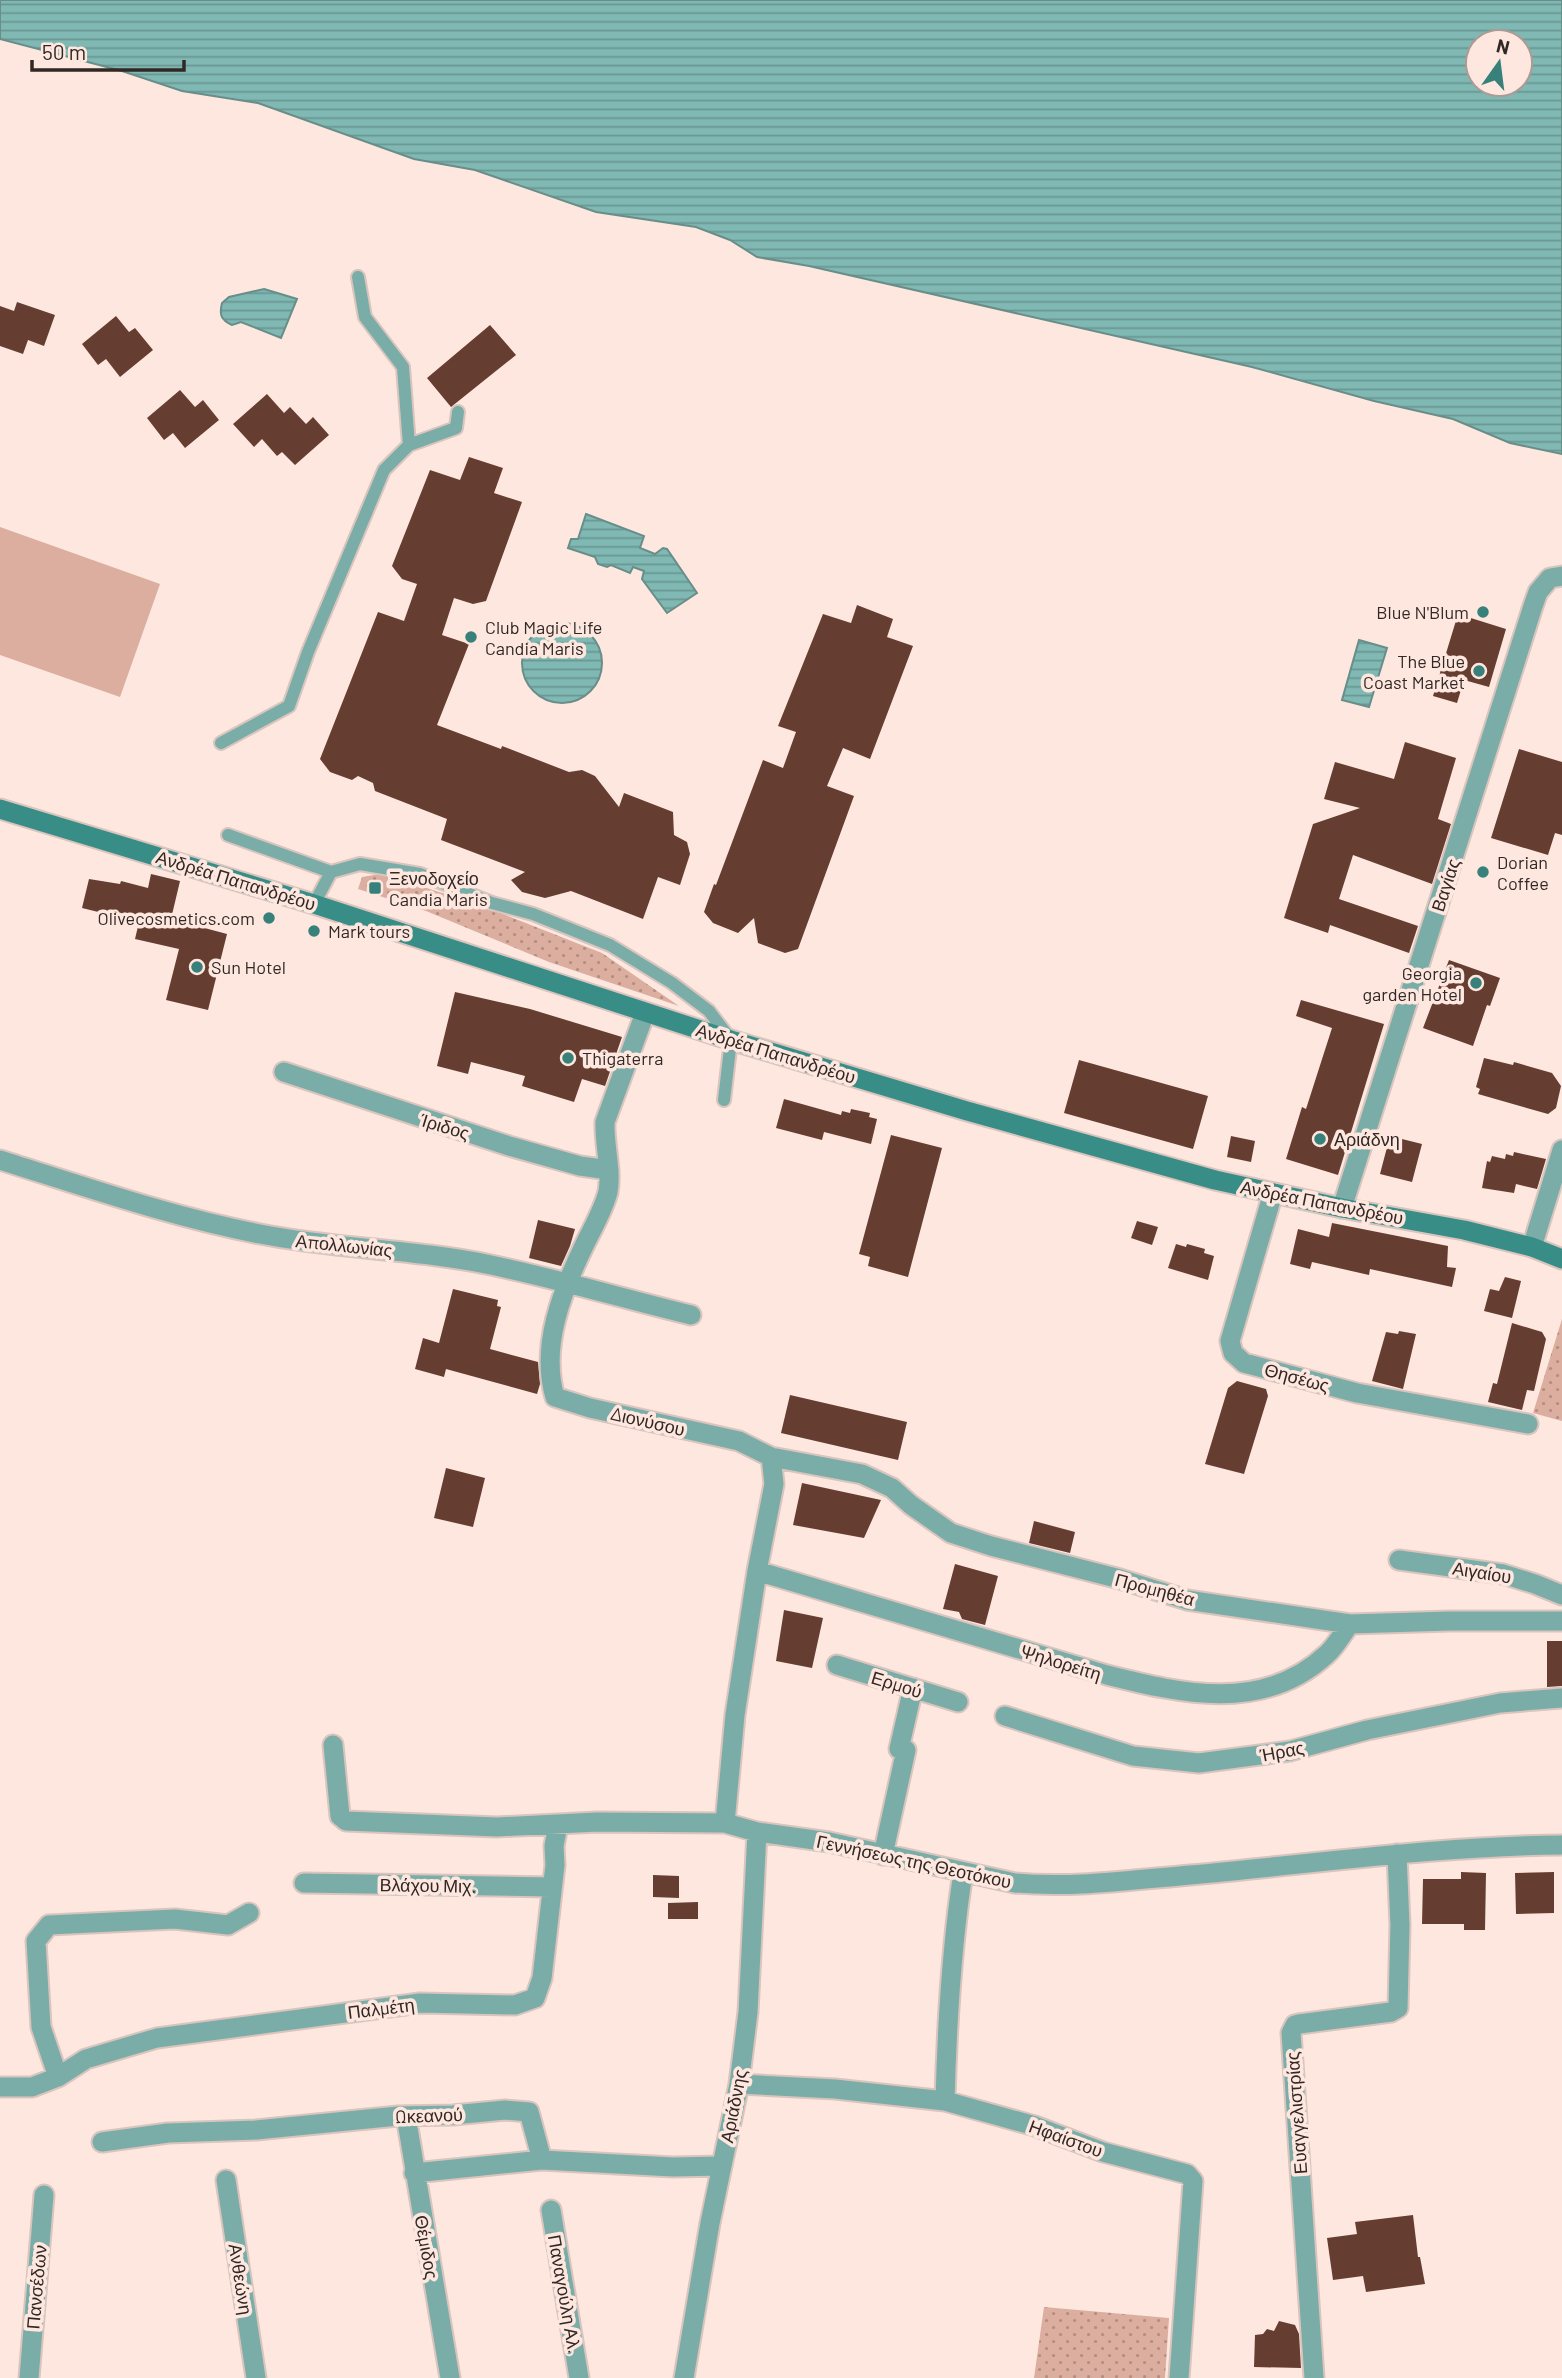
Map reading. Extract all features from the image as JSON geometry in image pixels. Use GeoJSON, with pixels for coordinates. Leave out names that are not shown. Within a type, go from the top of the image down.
{"type":"FeatureCollection","features":[{"type":"Feature","properties":{"kind":"main road","name":"Ανδρέα Παπανδρέου"},"geometry":{"type":"LineString","coordinates":[[0,809],[313,904],[731,1040],[980,1115],[1215,1180],[1342,1208],[1464,1230],[1532,1247],[1562,1259]]}},
{"type":"Feature","properties":{"kind":"street","name":"Βαγίας"},"geometry":{"type":"LineString","coordinates":[[1342,1208],[1533,606],[1538,592],[1556,577]]}},
{"type":"Feature","properties":{"kind":"street","name":"Διονύσου"},"geometry":{"type":"LineString","coordinates":[[645,1013],[605,1122],[608,1191],[602,1209],[565,1284],[551,1353],[550,1380],[555,1397],[590,1408],[739,1441],[771,1457]]}},
{"type":"Feature","properties":{"kind":"street","name":"Ίριδος"},"geometry":{"type":"LineString","coordinates":[[284,1072],[509,1146],[580,1166],[609,1170]]}},
{"type":"Feature","properties":{"kind":"street"},"geometry":{"type":"LineString","coordinates":[[1532,1247],[1562,1150]]}},
{"type":"Feature","properties":{"kind":"street","name":"Απολλωνίας"},"geometry":{"type":"LineString","coordinates":[[0,1160],[160,1210],[258,1234],[490,1265],[691,1315]]}},
{"type":"Feature","properties":{"kind":"street","name":"Θησέως"},"geometry":{"type":"LineString","coordinates":[[1273,1194],[1230,1341],[1233,1353],[1244,1363],[1357,1393],[1528,1424]]}},
{"type":"Feature","properties":{"kind":"street"},"geometry":{"type":"LineString","coordinates":[[725,1823],[735,1715],[757,1571],[774,1484],[771,1457]]}},
{"type":"Feature","properties":{"kind":"street","name":"Προμηθέα"},"geometry":{"type":"LineString","coordinates":[[771,1457],[862,1474],[892,1488],[951,1533],[1187,1600],[1350,1624],[1562,1622]]}},
{"type":"Feature","properties":{"kind":"street","name":"Αιγαίου"},"geometry":{"type":"LineString","coordinates":[[1399,1560],[1503,1574],[1562,1595]]}},
{"type":"Feature","properties":{"kind":"street","name":"Ψηλορείτη"},"geometry":{"type":"LineString","coordinates":[[757,1571],[1107,1675],[1144,1685],[1207,1694],[1244,1694],[1279,1684],[1328,1653],[1350,1624]]}},
{"type":"Feature","properties":{"kind":"street","name":"Ερμού"},"geometry":{"type":"LineString","coordinates":[[838,1665],[958,1702]]}},
{"type":"Feature","properties":{"kind":"street"},"geometry":{"type":"LineString","coordinates":[[883,1855],[906,1750],[899,1749],[913,1688]]}},
{"type":"Feature","properties":{"kind":"street","name":"Ήρας"},"geometry":{"type":"LineString","coordinates":[[1005,1716],[1133,1756],[1199,1763],[1290,1751],[1380,1727],[1500,1703],[1562,1698]]}},
{"type":"Feature","properties":{"kind":"street","name":"Γεννήσεως της Θεοτόκου"},"geometry":{"type":"LineString","coordinates":[[333,1745],[340,1816],[346,1821],[497,1827],[597,1822],[725,1823],[757,1832],[829,1842],[1015,1883],[1043,1885],[1498,1846],[1562,1845]]}},
{"type":"Feature","properties":{"kind":"street","name":"Παλμέτη"},"geometry":{"type":"LineString","coordinates":[[59,2076],[86,2059],[157,2038],[420,2003],[515,2005],[535,1998],[542,1978],[558,1825]]}},
{"type":"Feature","properties":{"kind":"street","name":"Αριάδνης"},"geometry":{"type":"LineString","coordinates":[[684,2378],[710,2223],[739,2084],[748,2012],[757,1832]]}},
{"type":"Feature","properties":{"kind":"street","name":"Ευαγγελιστρίας"},"geometry":{"type":"LineString","coordinates":[[1314,2378],[1291,2033],[1299,2024],[1391,2012],[1398,2008],[1400,1925],[1397,1854]]}},
{"type":"Feature","properties":{"kind":"street"},"geometry":{"type":"LineString","coordinates":[[945,2101],[948,1992],[953,1934],[964,1873]]}},
{"type":"Feature","properties":{"kind":"street","name":"Βλάχου Μιχ."},"geometry":{"type":"LineString","coordinates":[[304,1883],[551,1887]]}},
{"type":"Feature","properties":{"kind":"street"},"geometry":{"type":"LineString","coordinates":[[0,2087],[32,2087],[59,2076],[41,2027],[36,1941],[49,1925],[175,1920],[228,1925],[249,1913]]}},
{"type":"Feature","properties":{"kind":"street","name":"Ηφαίστου"},"geometry":{"type":"LineString","coordinates":[[739,2084],[835,2089],[945,2101],[1035,2126],[1103,2152],[1186,2174],[1193,2181],[1179,2378]]}},
{"type":"Feature","properties":{"kind":"street","name":"Ωκεανού"},"geometry":{"type":"LineString","coordinates":[[102,2142],[168,2133],[256,2130],[505,2110],[529,2112],[542,2160]]}},
{"type":"Feature","properties":{"kind":"street","name":"Θέμιδος"},"geometry":{"type":"LineString","coordinates":[[406,2116],[450,2378]]}},
{"type":"Feature","properties":{"kind":"street"},"geometry":{"type":"LineString","coordinates":[[414,2173],[542,2160],[673,2167],[722,2166]]}},
{"type":"Feature","properties":{"kind":"street","name":"Ανθεώνη"},"geometry":{"type":"LineString","coordinates":[[226,2179],[256,2378]]}},
{"type":"Feature","properties":{"kind":"street","name":"Πανσέδων"},"geometry":{"type":"LineString","coordinates":[[29,2378],[44,2195]]}},
{"type":"Feature","properties":{"kind":"street","name":"Παναγούλη Αλ."},"geometry":{"type":"LineString","coordinates":[[551,2210],[579,2378]]}},
{"type":"Feature","properties":{"kind":"lane"},"geometry":{"type":"LineString","coordinates":[[358,277],[365,317],[403,367],[409,445]]}},
{"type":"Feature","properties":{"kind":"lane"},"geometry":{"type":"LineString","coordinates":[[221,743],[289,706],[308,652],[384,470],[409,445],[456,428],[458,412]]}},
{"type":"Feature","properties":{"kind":"lane"},"geometry":{"type":"LineString","coordinates":[[228,835],[331,872],[360,864],[420,874],[492,903],[533,914],[610,946],[672,984],[709,1011],[731,1040],[724,1100]]}},
{"type":"Feature","properties":{"kind":"lane"},"geometry":{"type":"LineString","coordinates":[[313,904],[331,872]]}},
{"type":"Feature","properties":{"kind":"shaded area"},"geometry":{"type":"Polygon","coordinates":[[[0,527],[160,584],[120,697],[0,655],[0,527]]]}},
{"type":"Feature","properties":{"kind":"shaded area"},"geometry":{"type":"Polygon","coordinates":[[[387,875],[488,908],[602,953],[679,1006],[549,962],[426,911],[358,889],[362,877],[387,875]]]}},
{"type":"Feature","properties":{"kind":"shaded area"},"geometry":{"type":"Polygon","coordinates":[[[1562,1319],[1562,1421],[1533,1413],[1562,1319]]]}},
{"type":"Feature","properties":{"kind":"shaded area"},"geometry":{"type":"Polygon","coordinates":[[[1044,2307],[1169,2318],[1165,2378],[1034,2378],[1044,2307]]]}},
{"type":"Feature","properties":{"kind":"water"},"geometry":{"type":"Polygon","coordinates":[[[0,0],[1562,0],[1562,454],[1510,443],[1453,419],[1374,401],[1252,367],[809,266],[757,257],[730,240],[696,227],[596,212],[475,170],[414,159],[258,103],[182,91],[122,71],[0,39],[0,0]]]}},
{"type":"Feature","properties":{"kind":"water"},"geometry":{"type":"Polygon","coordinates":[[[264,289],[297,299],[281,338],[241,322],[232,325],[222,317],[222,303],[229,297],[264,289]]]}},
{"type":"Feature","properties":{"kind":"water"},"geometry":{"type":"Polygon","coordinates":[[[586,514],[644,536],[640,548],[655,554],[663,548],[667,549],[697,593],[667,613],[642,579],[644,571],[633,567],[630,573],[611,565],[607,567],[598,564],[595,557],[568,548],[571,539],[578,539],[586,514]]]}},
{"type":"Feature","properties":{"kind":"water"},"geometry":{"type":"Polygon","coordinates":[[[562,623],[577,626],[590,635],[599,648],[602,663],[599,678],[590,691],[577,700],[562,703],[547,700],[534,691],[525,678],[522,663],[525,648],[534,635],[547,626],[562,623]]]}},
{"type":"Feature","properties":{"kind":"water"},"geometry":{"type":"Polygon","coordinates":[[[1359,640],[1387,648],[1369,707],[1342,700],[1359,640]]]}},
{"type":"Feature","properties":{"kind":"building"},"geometry":{"type":"Polygon","coordinates":[[[17,302],[55,315],[44,346],[28,340],[23,354],[0,346],[0,306],[14,311],[17,302]]]}},
{"type":"Feature","properties":{"kind":"building"},"geometry":{"type":"Polygon","coordinates":[[[116,316],[129,332],[135,328],[153,350],[120,377],[106,359],[98,365],[82,344],[116,316]]]}},
{"type":"Feature","properties":{"kind":"building"},"geometry":{"type":"Polygon","coordinates":[[[490,325],[516,355],[451,407],[427,378],[490,325]]]}},
{"type":"Feature","properties":{"kind":"building"},"geometry":{"type":"Polygon","coordinates":[[[180,390],[195,407],[203,400],[219,420],[185,448],[173,433],[164,440],[147,418],[180,390]]]}},
{"type":"Feature","properties":{"kind":"building"},"geometry":{"type":"Polygon","coordinates":[[[267,394],[284,413],[290,407],[306,424],[313,417],[329,435],[295,465],[282,452],[277,456],[262,439],[254,447],[233,424],[267,394]]]}},
{"type":"Feature","properties":{"kind":"building"},"geometry":{"type":"Polygon","coordinates":[[[469,457],[503,468],[494,493],[522,502],[486,601],[473,604],[454,598],[442,635],[469,644],[437,725],[569,772],[582,770],[595,776],[619,807],[624,793],[673,812],[674,835],[687,842],[690,854],[680,885],[658,877],[643,919],[571,891],[545,898],[522,892],[511,880],[525,872],[441,840],[447,819],[375,791],[373,783],[358,776],[352,780],[330,772],[320,759],[378,612],[404,621],[417,584],[402,579],[392,566],[430,470],[460,480],[469,457]]]}},
{"type":"Feature","properties":{"kind":"building"},"geometry":{"type":"Polygon","coordinates":[[[857,605],[893,619],[887,637],[913,646],[870,759],[843,748],[827,786],[854,796],[798,949],[785,953],[758,943],[754,918],[738,933],[713,923],[704,912],[763,760],[783,768],[796,732],[778,726],[823,614],[851,623],[857,605]]]}},
{"type":"Feature","properties":{"kind":"building"},"geometry":{"type":"Polygon","coordinates":[[[1458,614],[1506,629],[1489,687],[1464,680],[1457,703],[1433,696],[1458,614]]]}},
{"type":"Feature","properties":{"kind":"building"},"geometry":{"type":"Polygon","coordinates":[[[1405,742],[1456,758],[1438,819],[1451,824],[1432,884],[1353,855],[1339,899],[1418,926],[1409,953],[1330,925],[1328,933],[1284,918],[1313,824],[1360,808],[1324,799],[1335,762],[1394,779],[1405,742]]]}},
{"type":"Feature","properties":{"kind":"building"},"geometry":{"type":"Polygon","coordinates":[[[1519,749],[1562,762],[1562,835],[1555,833],[1548,855],[1491,838],[1519,749]]]}},
{"type":"Feature","properties":{"kind":"building"},"geometry":{"type":"Polygon","coordinates":[[[151,874],[180,881],[171,919],[227,934],[208,1010],[166,1000],[179,949],[135,939],[139,922],[82,908],[89,879],[120,884],[121,881],[148,888],[151,874]]]}},
{"type":"Feature","properties":{"kind":"building"},"geometry":{"type":"Polygon","coordinates":[[[1449,960],[1500,978],[1490,1006],[1487,1005],[1473,1046],[1423,1028],[1449,960]]]}},
{"type":"Feature","properties":{"kind":"building"},"geometry":{"type":"Polygon","coordinates":[[[455,992],[530,1009],[622,1037],[605,1086],[582,1079],[574,1102],[522,1086],[525,1076],[471,1062],[468,1074],[437,1066],[455,992]]]}},
{"type":"Feature","properties":{"kind":"building"},"geometry":{"type":"Polygon","coordinates":[[[1301,1000],[1384,1024],[1338,1175],[1286,1159],[1302,1107],[1306,1109],[1332,1028],[1296,1016],[1301,1000]]]}},
{"type":"Feature","properties":{"kind":"building"},"geometry":{"type":"Polygon","coordinates":[[[1484,1058],[1513,1065],[1514,1062],[1552,1073],[1561,1086],[1556,1108],[1548,1114],[1478,1094],[1480,1089],[1476,1087],[1484,1058]]]}},
{"type":"Feature","properties":{"kind":"building"},"geometry":{"type":"Polygon","coordinates":[[[1079,1060],[1208,1096],[1193,1149],[1064,1113],[1079,1060]]]}},
{"type":"Feature","properties":{"kind":"building"},"geometry":{"type":"Polygon","coordinates":[[[784,1099],[841,1115],[842,1111],[850,1113],[851,1109],[870,1113],[869,1117],[877,1119],[871,1144],[824,1132],[822,1140],[776,1128],[784,1099]]]}},
{"type":"Feature","properties":{"kind":"building"},"geometry":{"type":"Polygon","coordinates":[[[891,1135],[942,1148],[908,1277],[868,1266],[870,1257],[859,1254],[891,1135]]]}},
{"type":"Feature","properties":{"kind":"building"},"geometry":{"type":"Polygon","coordinates":[[[1231,1136],[1255,1141],[1251,1162],[1227,1157],[1231,1136]]]}},
{"type":"Feature","properties":{"kind":"building"},"geometry":{"type":"Polygon","coordinates":[[[1390,1136],[1422,1144],[1412,1182],[1380,1174],[1390,1136]]]}},
{"type":"Feature","properties":{"kind":"building"},"geometry":{"type":"Polygon","coordinates":[[[1514,1152],[1546,1159],[1537,1189],[1516,1184],[1514,1193],[1482,1188],[1487,1161],[1490,1162],[1492,1156],[1505,1159],[1506,1154],[1513,1156],[1514,1152]]]}},
{"type":"Feature","properties":{"kind":"building"},"geometry":{"type":"Polygon","coordinates":[[[538,1220],[575,1229],[561,1266],[529,1258],[538,1220]]]}},
{"type":"Feature","properties":{"kind":"building"},"geometry":{"type":"Polygon","coordinates":[[[1137,1221],[1158,1227],[1152,1245],[1131,1238],[1137,1221]]]}},
{"type":"Feature","properties":{"kind":"building"},"geometry":{"type":"Polygon","coordinates":[[[1332,1223],[1448,1246],[1447,1267],[1456,1268],[1452,1287],[1370,1269],[1369,1275],[1312,1262],[1310,1269],[1290,1264],[1298,1229],[1329,1237],[1332,1223]]]}},
{"type":"Feature","properties":{"kind":"building"},"geometry":{"type":"Polygon","coordinates":[[[1176,1244],[1205,1249],[1204,1253],[1214,1256],[1208,1280],[1168,1268],[1176,1244]]]}},
{"type":"Feature","properties":{"kind":"building"},"geometry":{"type":"Polygon","coordinates":[[[1505,1277],[1521,1281],[1512,1318],[1484,1311],[1490,1289],[1499,1291],[1505,1277]]]}},
{"type":"Feature","properties":{"kind":"building"},"geometry":{"type":"Polygon","coordinates":[[[453,1289],[498,1300],[497,1306],[501,1307],[490,1349],[538,1362],[540,1384],[537,1394],[446,1369],[444,1377],[415,1369],[423,1338],[439,1343],[453,1289]]]}},
{"type":"Feature","properties":{"kind":"building"},"geometry":{"type":"Polygon","coordinates":[[[1512,1323],[1542,1332],[1546,1339],[1534,1391],[1527,1390],[1522,1410],[1488,1402],[1493,1383],[1497,1384],[1512,1323]]]}},
{"type":"Feature","properties":{"kind":"building"},"geometry":{"type":"Polygon","coordinates":[[[1399,1331],[1416,1334],[1403,1389],[1372,1381],[1386,1332],[1398,1334],[1399,1331]]]}},
{"type":"Feature","properties":{"kind":"building"},"geometry":{"type":"Polygon","coordinates":[[[1237,1381],[1266,1389],[1268,1396],[1244,1474],[1205,1464],[1228,1388],[1237,1381]]]}},
{"type":"Feature","properties":{"kind":"building"},"geometry":{"type":"Polygon","coordinates":[[[790,1395],[907,1422],[898,1460],[781,1433],[790,1395]]]}},
{"type":"Feature","properties":{"kind":"building"},"geometry":{"type":"Polygon","coordinates":[[[446,1468],[485,1478],[473,1527],[434,1518],[446,1468]]]}},
{"type":"Feature","properties":{"kind":"building"},"geometry":{"type":"Polygon","coordinates":[[[802,1483],[881,1500],[864,1538],[793,1525],[802,1483]]]}},
{"type":"Feature","properties":{"kind":"building"},"geometry":{"type":"Polygon","coordinates":[[[1034,1521],[1075,1532],[1070,1553],[1029,1543],[1034,1521]]]}},
{"type":"Feature","properties":{"kind":"building"},"geometry":{"type":"Polygon","coordinates":[[[955,1564],[998,1576],[985,1625],[962,1619],[959,1612],[943,1609],[955,1564]]]}},
{"type":"Feature","properties":{"kind":"building"},"geometry":{"type":"Polygon","coordinates":[[[784,1610],[823,1618],[812,1668],[776,1661],[784,1610]]]}},
{"type":"Feature","properties":{"kind":"building"},"geometry":{"type":"Polygon","coordinates":[[[1547,1641],[1562,1641],[1562,1686],[1547,1687],[1547,1641]]]}},
{"type":"Feature","properties":{"kind":"building"},"geometry":{"type":"Polygon","coordinates":[[[1461,1872],[1486,1873],[1485,1930],[1464,1930],[1464,1924],[1422,1924],[1423,1879],[1461,1879],[1461,1872]]]}},
{"type":"Feature","properties":{"kind":"building"},"geometry":{"type":"Polygon","coordinates":[[[1554,1872],[1554,1913],[1516,1914],[1515,1873],[1554,1872]]]}},
{"type":"Feature","properties":{"kind":"building"},"geometry":{"type":"Polygon","coordinates":[[[653,1875],[679,1876],[679,1898],[653,1897],[653,1875]]]}},
{"type":"Feature","properties":{"kind":"building"},"geometry":{"type":"Polygon","coordinates":[[[698,1902],[698,1919],[668,1919],[668,1903],[698,1902]]]}},
{"type":"Feature","properties":{"kind":"building"},"geometry":{"type":"Polygon","coordinates":[[[1413,2215],[1418,2257],[1425,2284],[1366,2292],[1363,2276],[1333,2280],[1327,2238],[1357,2234],[1355,2222],[1413,2215]]]}},
{"type":"Feature","properties":{"kind":"building"},"geometry":{"type":"Polygon","coordinates":[[[1279,2321],[1295,2325],[1299,2334],[1301,2368],[1254,2367],[1255,2335],[1263,2334],[1267,2329],[1274,2331],[1279,2321]]]}},
{"type":"Feature","properties":{"kind":"place","name":"Blue N'Blum"},"geometry":{"type":"Point","coordinates":[1483,612]}},
{"type":"Feature","properties":{"kind":"place","name":"Club Magic Life Candia Maris"},"geometry":{"type":"Point","coordinates":[471,637]}},
{"type":"Feature","properties":{"kind":"place","name":"The Blue Coast Market"},"geometry":{"type":"Point","coordinates":[1479,671]}},
{"type":"Feature","properties":{"kind":"place","name":"Dorian Coffee"},"geometry":{"type":"Point","coordinates":[1483,872]}},
{"type":"Feature","properties":{"kind":"place","name":"Ξενοδοχείο Candia Maris"},"geometry":{"type":"Point","coordinates":[375,888]}},
{"type":"Feature","properties":{"kind":"place","name":"Olivecosmetics.com"},"geometry":{"type":"Point","coordinates":[269,918]}},
{"type":"Feature","properties":{"kind":"place","name":"Mark tours"},"geometry":{"type":"Point","coordinates":[314,931]}},
{"type":"Feature","properties":{"kind":"place","name":"Sun Hotel"},"geometry":{"type":"Point","coordinates":[197,967]}},
{"type":"Feature","properties":{"kind":"place","name":"Georgia garden Hotel"},"geometry":{"type":"Point","coordinates":[1476,983]}},
{"type":"Feature","properties":{"kind":"place","name":"Thigaterra"},"geometry":{"type":"Point","coordinates":[568,1058]}},
{"type":"Feature","properties":{"kind":"place","name":"Αριάδνη"},"geometry":{"type":"Point","coordinates":[1320,1139]}}]}
